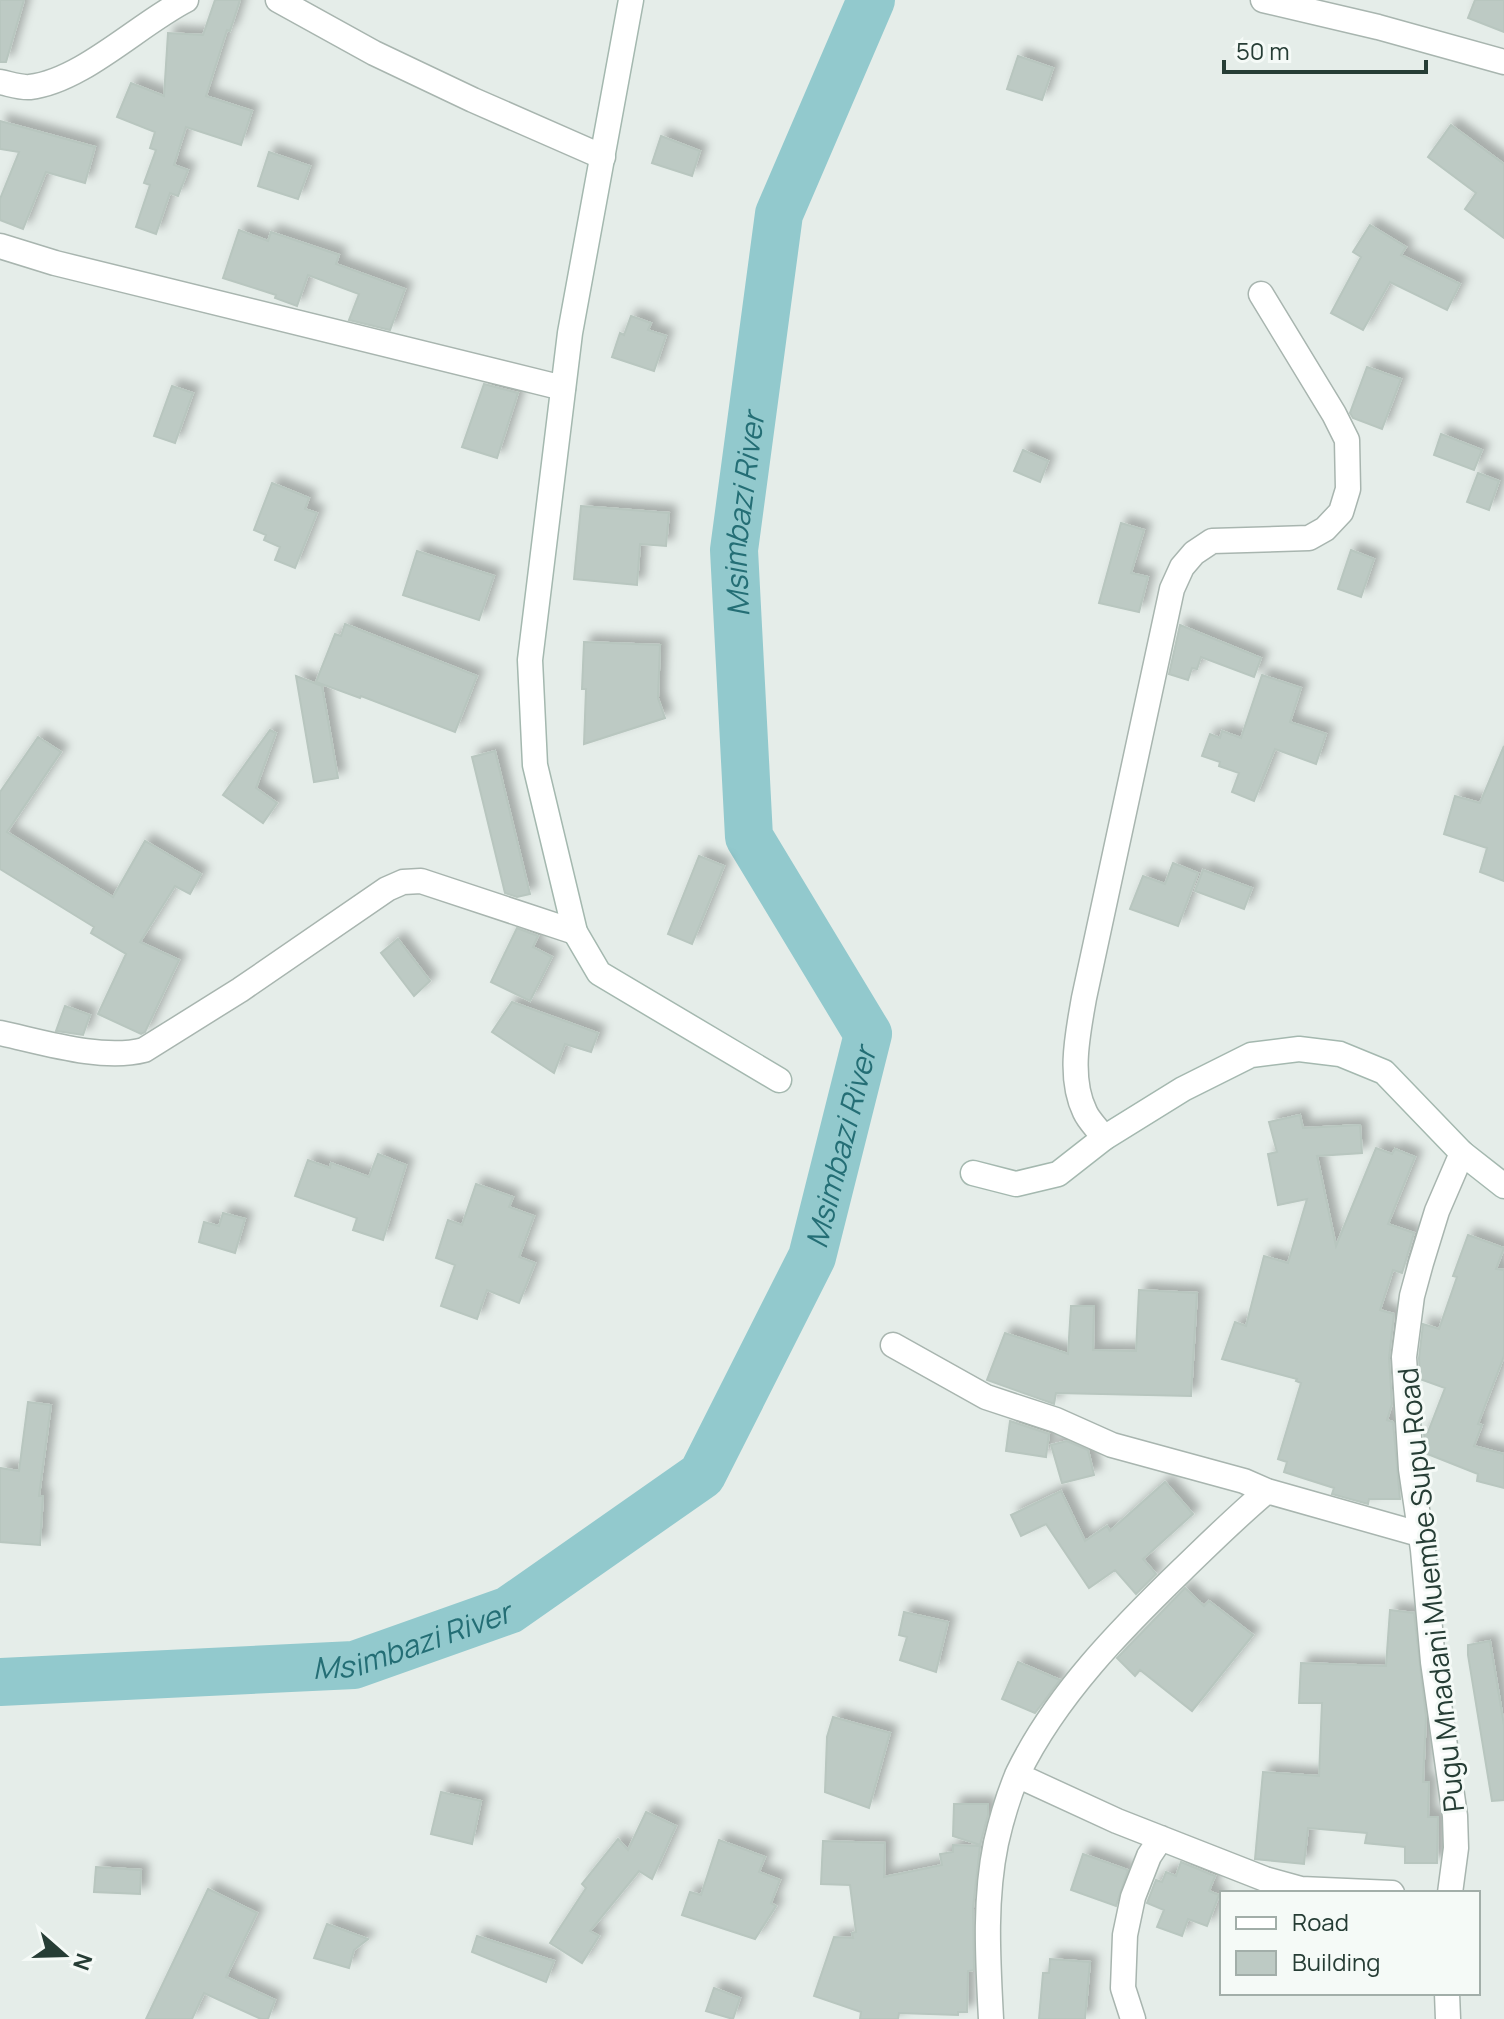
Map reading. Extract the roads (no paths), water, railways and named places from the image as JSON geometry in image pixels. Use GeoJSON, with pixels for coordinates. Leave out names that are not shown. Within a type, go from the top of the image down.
{"type":"FeatureCollection","features":[{"type":"Feature","properties":{"kind":"street"},"geometry":{"type":"LineString","coordinates":[[0,82],[27,87],[49,83],[81,67],[186,0]]}},
{"type":"Feature","properties":{"kind":"street"},"geometry":{"type":"LineString","coordinates":[[278,0],[374,53],[603,157]]}},
{"type":"Feature","properties":{"kind":"street"},"geometry":{"type":"LineString","coordinates":[[631,0],[570,333],[563,388],[530,660],[535,765],[575,932],[599,973],[779,1080]]}},
{"type":"Feature","properties":{"kind":"street"},"geometry":{"type":"LineString","coordinates":[[1263,0],[1378,27],[1504,62]]}},
{"type":"Feature","properties":{"kind":"street"},"geometry":{"type":"LineString","coordinates":[[0,246],[55,263],[563,388]]}},
{"type":"Feature","properties":{"kind":"street"},"geometry":{"type":"LineString","coordinates":[[1104,1138],[1085,1112],[1079,1093],[1076,1047],[1172,589],[1182,567],[1194,553],[1212,541],[1309,538],[1325,529],[1341,512],[1348,489],[1347,440],[1261,294]]}},
{"type":"Feature","properties":{"kind":"street"},"geometry":{"type":"LineString","coordinates":[[0,1033],[109,1053],[130,1054],[144,1050],[240,990],[387,889],[403,882],[421,881],[575,932]]}},
{"type":"Feature","properties":{"kind":"street"},"geometry":{"type":"LineString","coordinates":[[973,1173],[1016,1184],[1058,1174],[1104,1138],[1183,1089],[1251,1055],[1299,1049],[1340,1054],[1384,1072],[1462,1153],[1504,1186]]}},
{"type":"Feature","properties":{"kind":"street","name":"Pugu Mnadani Muembe Supu Road"},"geometry":{"type":"LineString","coordinates":[[1450,1891],[1456,1848],[1455,1816],[1433,1662],[1411,1469],[1404,1357],[1412,1296],[1421,1263],[1437,1211],[1462,1153]]}},
{"type":"Feature","properties":{"kind":"street"},"geometry":{"type":"LineString","coordinates":[[893,1345],[986,1397],[1056,1420],[1112,1445],[1419,1534]]}},
{"type":"Feature","properties":{"kind":"street"},"geometry":{"type":"LineString","coordinates":[[991,2019],[989,1889],[997,1841],[1017,1775],[1060,1707],[1127,1624],[1235,1518],[1267,1491]]}},
{"type":"Feature","properties":{"kind":"street"},"geometry":{"type":"LineString","coordinates":[[1017,1775],[1240,1870],[1301,1889],[1346,1891]]}},
{"type":"Feature","properties":{"kind":"street"},"geometry":{"type":"LineString","coordinates":[[1133,2019],[1123,1988],[1125,1935],[1133,1897],[1149,1856],[1161,1838]]}},
{"type":"Feature","properties":{"kind":"street"},"geometry":{"type":"LineString","coordinates":[[1447,1995],[1448,2019]]}},
{"type":"Feature","properties":{"kind":"waterway","name":"Msimbazi River"},"geometry":{"type":"LineString","coordinates":[[0,1682],[354,1665],[509,1610],[702,1475],[812,1257],[868,1034],[749,837],[734,550],[779,214],[871,0]]}}]}
